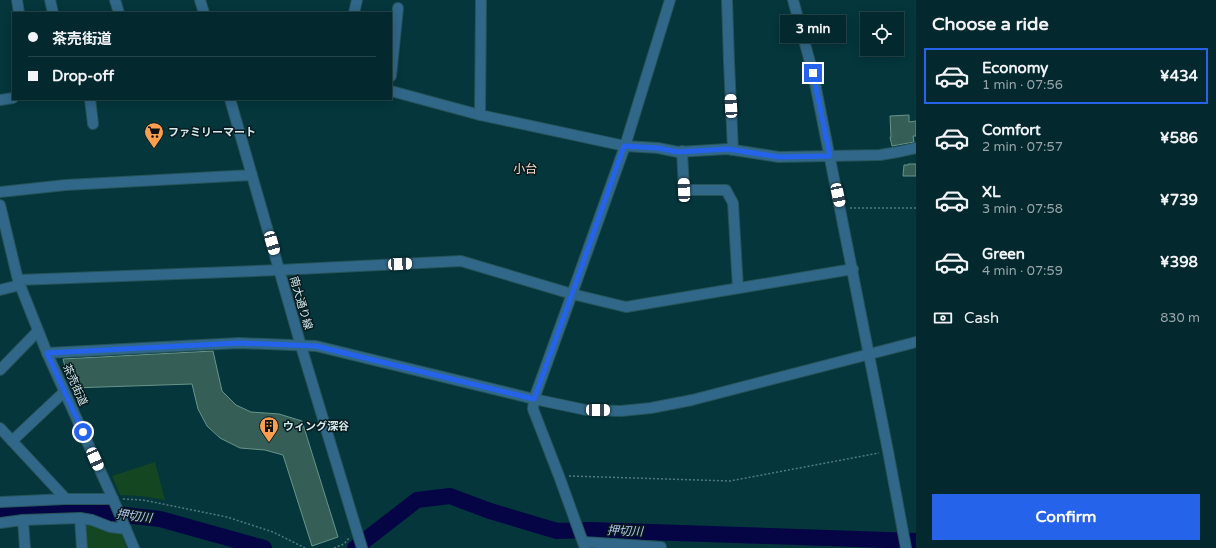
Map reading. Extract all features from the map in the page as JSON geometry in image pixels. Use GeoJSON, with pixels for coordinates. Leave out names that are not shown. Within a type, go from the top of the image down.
{"type":"FeatureCollection","features":[{"type":"Feature","properties":{"kind":"street"},"geometry":{"type":"LineString","coordinates":[[16,0],[19,12]]}},
{"type":"Feature","properties":{"kind":"street"},"geometry":{"type":"LineString","coordinates":[[50,0],[53,12]]}},
{"type":"Feature","properties":{"kind":"street"},"geometry":{"type":"LineString","coordinates":[[115,0],[119,12]]}},
{"type":"Feature","properties":{"kind":"street"},"geometry":{"type":"LineString","coordinates":[[200,0],[204,12]]}},
{"type":"Feature","properties":{"kind":"street"},"geometry":{"type":"LineString","coordinates":[[354,12],[357,0]]}},
{"type":"Feature","properties":{"kind":"street"},"geometry":{"type":"LineString","coordinates":[[480,115],[481,0]]}},
{"type":"Feature","properties":{"kind":"street"},"geometry":{"type":"LineString","coordinates":[[661,546],[583,542],[533,409],[534,399],[624,146],[670,0]]}},
{"type":"Feature","properties":{"kind":"street"},"geometry":{"type":"LineString","coordinates":[[727,0],[728,62],[733,150]]}},
{"type":"Feature","properties":{"kind":"street"},"geometry":{"type":"LineString","coordinates":[[793,0],[813,73],[841,208],[906,548]]}},
{"type":"Feature","properties":{"kind":"street"},"geometry":{"type":"LineString","coordinates":[[392,66],[398,8]]}},
{"type":"Feature","properties":{"kind":"street"},"geometry":{"type":"LineString","coordinates":[[392,91],[480,115],[624,146],[682,151],[728,149],[779,157],[880,155],[916,148]]}},
{"type":"Feature","properties":{"kind":"street"},"geometry":{"type":"LineString","coordinates":[[0,100],[12,98]]}},
{"type":"Feature","properties":{"kind":"street"},"geometry":{"type":"LineString","coordinates":[[90,100],[93,124]]}},
{"type":"Feature","properties":{"kind":"street","name":"南大通り線"},"geometry":{"type":"LineString","coordinates":[[230,100],[301,346],[362,548]]}},
{"type":"Feature","properties":{"kind":"street"},"geometry":{"type":"LineString","coordinates":[[682,151],[684,190],[726,190],[733,202],[738,288]]}},
{"type":"Feature","properties":{"kind":"street"},"geometry":{"type":"LineString","coordinates":[[0,192],[66,185],[252,175]]}},
{"type":"Feature","properties":{"kind":"street","name":"茶売街道"},"geometry":{"type":"LineString","coordinates":[[0,205],[4,231],[19,283],[47,353],[134,548]]}},
{"type":"Feature","properties":{"kind":"street"},"geometry":{"type":"LineString","coordinates":[[0,290],[19,283],[461,262],[572,294],[626,307],[852,269]]}},
{"type":"Feature","properties":{"kind":"street"},"geometry":{"type":"LineString","coordinates":[[1,367],[38,331]]}},
{"type":"Feature","properties":{"kind":"street"},"geometry":{"type":"LineString","coordinates":[[47,353],[239,343],[316,346],[534,399],[586,410],[621,411],[651,408],[692,400],[916,342]]}},
{"type":"Feature","properties":{"kind":"street"},"geometry":{"type":"LineString","coordinates":[[12,441],[64,392]]}},
{"type":"Feature","properties":{"kind":"street"},"geometry":{"type":"LineString","coordinates":[[0,428],[66,499]]}},
{"type":"Feature","properties":{"kind":"street"},"geometry":{"type":"LineString","coordinates":[[1,500],[66,499],[114,502]]}},
{"type":"Feature","properties":{"kind":"street"},"geometry":{"type":"LineString","coordinates":[[80,518],[82,548]]}},
{"type":"Feature","properties":{"kind":"street"},"geometry":{"type":"LineString","coordinates":[[0,522],[80,518],[92,520],[110,527],[125,526]]}},
{"type":"Feature","properties":{"kind":"street"},"geometry":{"type":"LineString","coordinates":[[23,520],[25,548]]}},
{"type":"Feature","properties":{"kind":"path"},"geometry":{"type":"LineString","coordinates":[[841,208],[916,208]]}},
{"type":"Feature","properties":{"kind":"path"},"geometry":{"type":"LineString","coordinates":[[559,476],[730,481],[888,451]]}},
{"type":"Feature","properties":{"kind":"path"},"geometry":{"type":"LineString","coordinates":[[114,502],[143,500],[227,517],[273,532],[306,548]]}},
{"type":"Feature","properties":{"kind":"path"},"geometry":{"type":"LineString","coordinates":[[334,548],[344,544],[357,533]]}},
{"type":"Feature","properties":{"kind":"green space"},"geometry":{"type":"Polygon","coordinates":[[[155,462],[165,500],[141,496],[120,495],[112,476],[155,462]]]}},
{"type":"Feature","properties":{"kind":"green space"},"geometry":{"type":"Polygon","coordinates":[[[83,523],[121,532],[127,548],[85,548],[83,523]]]}},
{"type":"Feature","properties":{"kind":"building"},"geometry":{"type":"Polygon","coordinates":[[[909,115],[909,122],[916,121],[916,136],[913,136],[914,142],[892,146],[890,137],[890,116],[909,115]]]}},
{"type":"Feature","properties":{"kind":"building"},"geometry":{"type":"Polygon","coordinates":[[[916,164],[916,176],[903,176],[904,165],[916,164]]]}},
{"type":"Feature","properties":{"kind":"building","name":"ウィング深谷"},"geometry":{"type":"Polygon","coordinates":[[[213,351],[222,391],[236,405],[251,412],[279,414],[302,421],[338,537],[312,546],[283,455],[265,450],[240,448],[220,438],[207,426],[198,409],[192,384],[71,388],[63,359],[213,351]]]}},
{"type":"Feature","properties":{"kind":"waterway","name":"押切川"},"geometry":{"type":"LineString","coordinates":[[355,548],[417,500],[450,496],[490,511],[557,531],[590,530],[916,541]]}},
{"type":"Feature","properties":{"kind":"waterway","name":"押切川"},"geometry":{"type":"LineString","coordinates":[[0,512],[81,510],[160,519],[264,548]]}},
{"type":"Feature","properties":{"kind":"place","name":"ファミリーマート"},"geometry":{"type":"Point","coordinates":[154,149]}},
{"type":"Feature","properties":{"kind":"place","name":"ウィング深谷"},"geometry":{"type":"Point","coordinates":[269,443]}},
{"type":"Feature","properties":{"kind":"district","name":"小台"},"geometry":{"type":"Point","coordinates":[525,169]}},
{"type":"Feature","properties":{"kind":"route"},"geometry":{"type":"LineString","coordinates":[[83,432],[47,353],[239,343],[316,346],[534,399],[624,146],[658,148],[678,152],[728,149],[779,157],[830,156],[813,73]]}}]}
